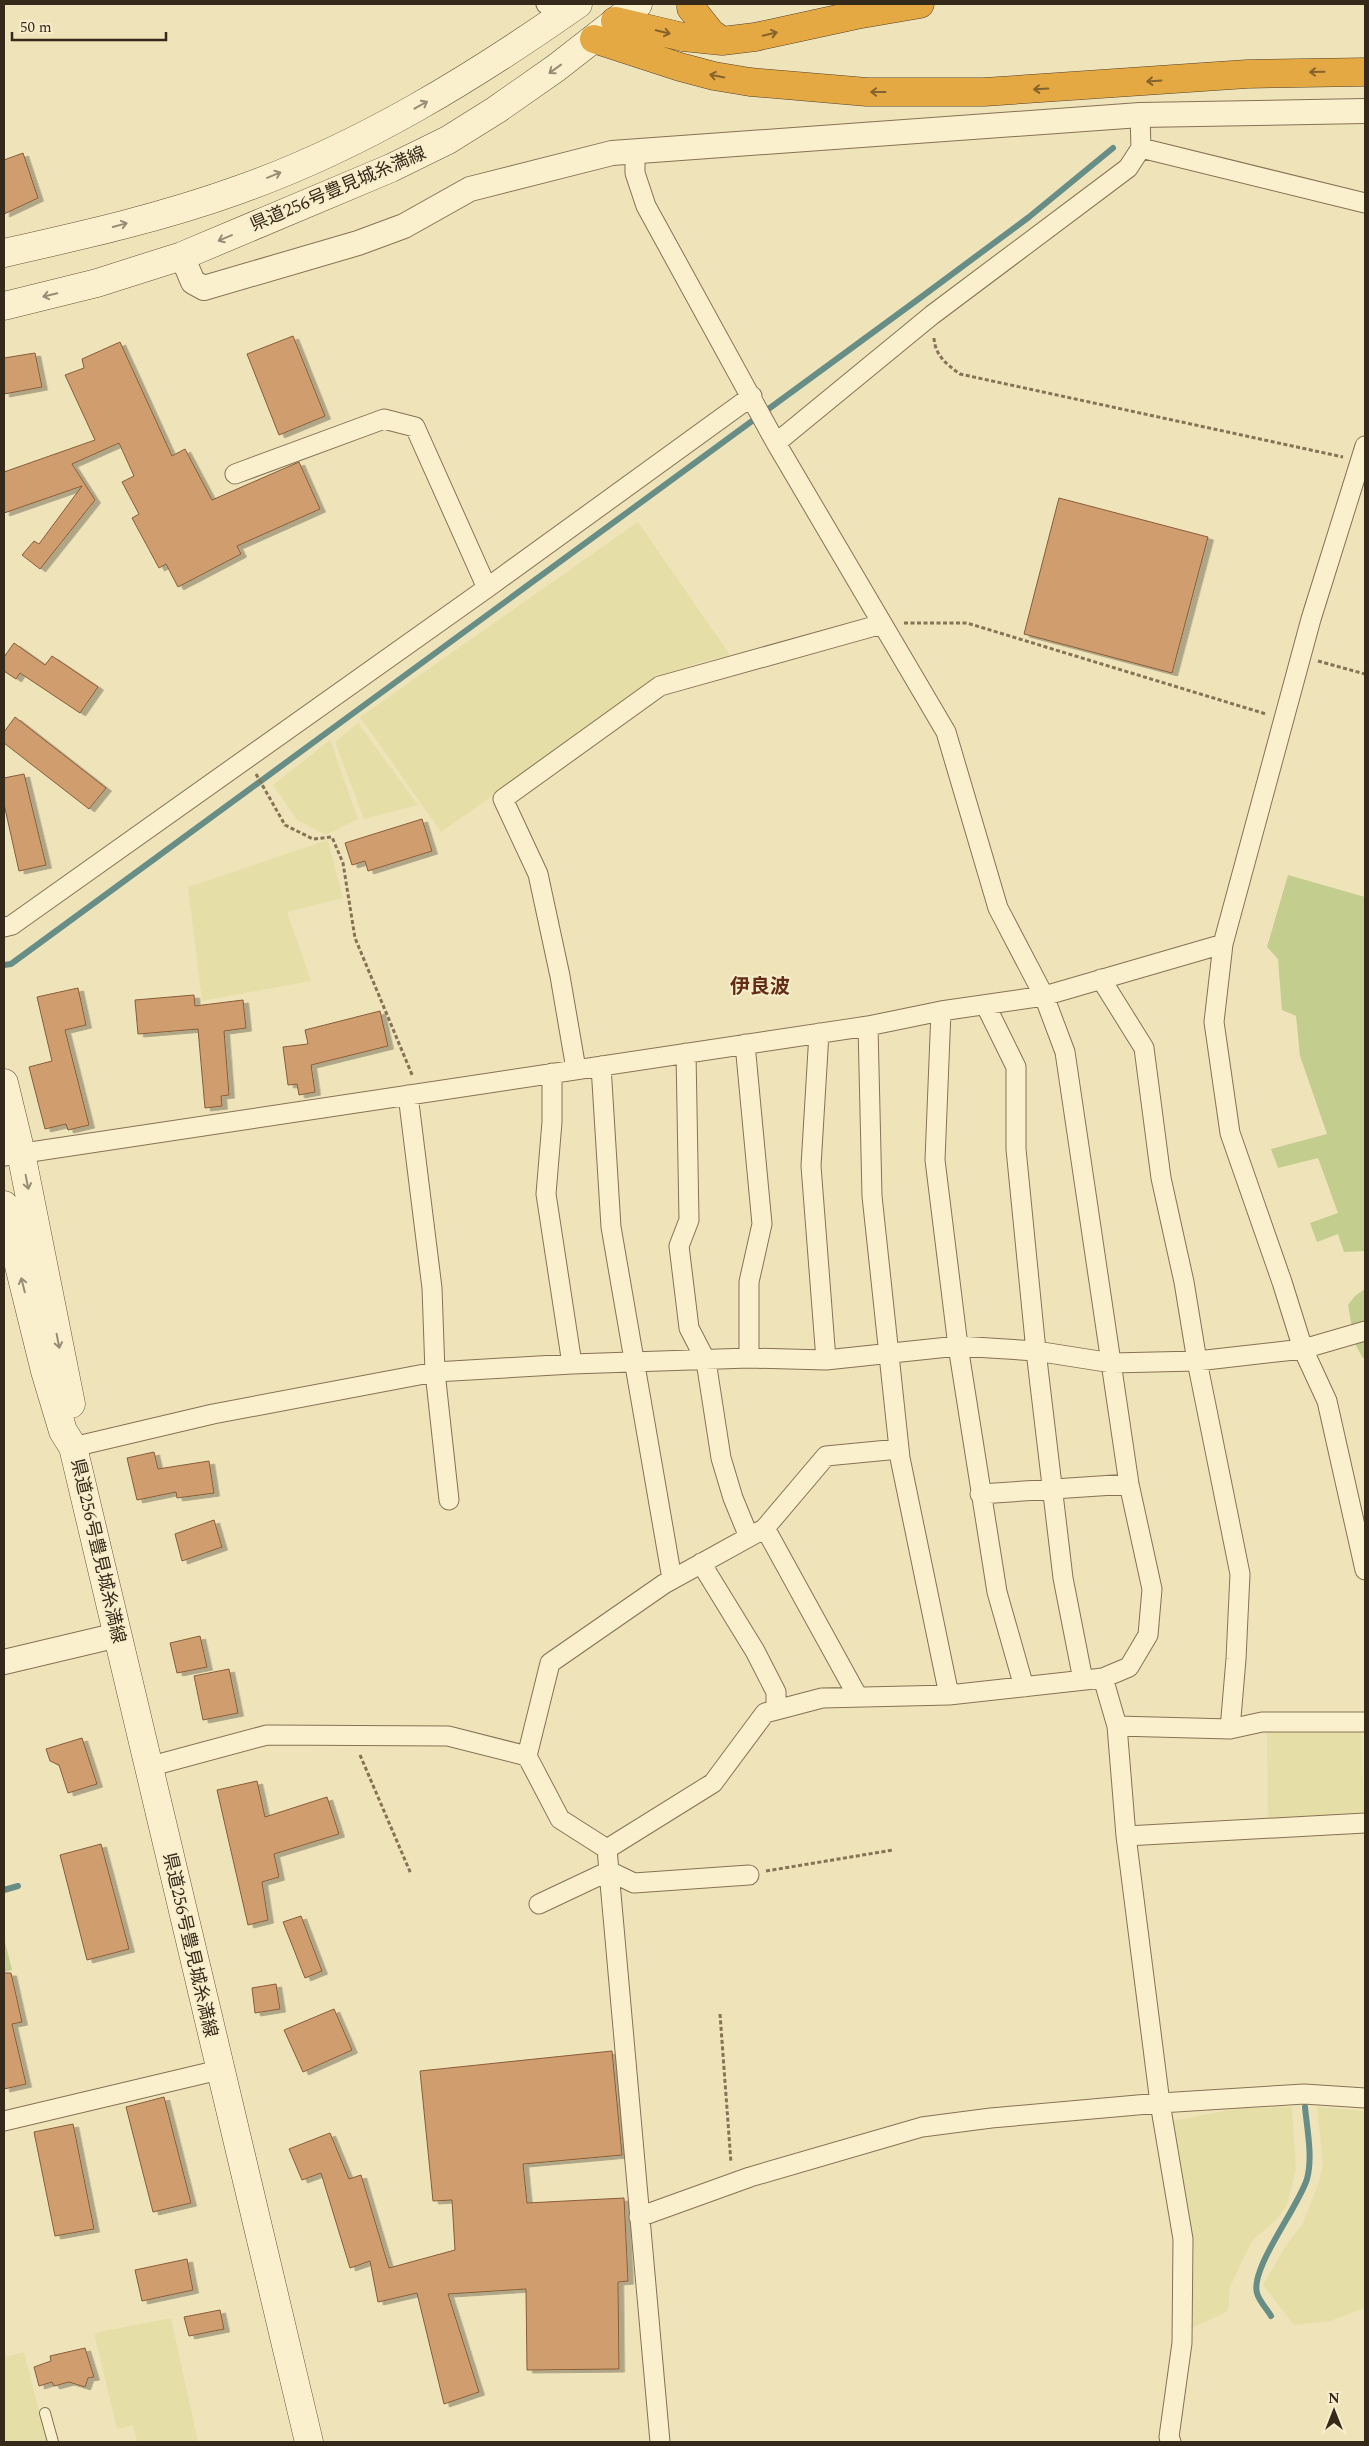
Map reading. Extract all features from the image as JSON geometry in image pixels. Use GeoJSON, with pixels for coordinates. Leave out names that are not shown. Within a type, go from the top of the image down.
{"type":"FeatureCollection","features":[{"type":"Feature","properties":{"kind":"highway"},"geometry":{"type":"LineString","coordinates":[[691,4],[691,8],[711,34],[722,41]]}},
{"type":"Feature","properties":{"kind":"highway"},"geometry":{"type":"LineString","coordinates":[[615,21],[683,37],[722,41],[755,37],[856,15],[920,4]]}},
{"type":"Feature","properties":{"kind":"highway"},"geometry":{"type":"LineString","coordinates":[[594,39],[680,68],[750,82],[867,92],[984,92],[1247,74],[1365,72]]}},
{"type":"Feature","properties":{"kind":"main road","name":"県道256号豊見城糸満線"},"geometry":{"type":"LineString","coordinates":[[4,306],[97,283],[182,256],[391,168],[448,140],[534,84],[638,4]]}},
{"type":"Feature","properties":{"kind":"main road","name":"県道256号豊見城糸満線"},"geometry":{"type":"LineString","coordinates":[[4,253],[73,238],[186,207],[242,189],[296,167],[356,139],[448,89],[563,7]]}},
{"type":"Feature","properties":{"kind":"main road"},"geometry":{"type":"LineString","coordinates":[[563,7],[615,21]]}},
{"type":"Feature","properties":{"kind":"main road"},"geometry":{"type":"LineString","coordinates":[[563,7],[594,39]]}},
{"type":"Feature","properties":{"kind":"main road","name":"県道256号豊見城糸満線"},"geometry":{"type":"LineString","coordinates":[[4,1083],[12,1155],[76,1429],[74,1448],[309,2442]]}},
{"type":"Feature","properties":{"kind":"main road","name":"県道256号豊見城糸満線"},"geometry":{"type":"LineString","coordinates":[[4,1205],[45,1371],[63,1432],[74,1448]]}},
{"type":"Feature","properties":{"kind":"street"},"geometry":{"type":"LineString","coordinates":[[182,256],[193,282],[204,288],[358,243],[404,226],[470,190],[612,153],[1140,115],[1365,111]]}},
{"type":"Feature","properties":{"kind":"street"},"geometry":{"type":"LineString","coordinates":[[776,443],[932,315],[1128,168],[1141,148],[1140,115]]}},
{"type":"Feature","properties":{"kind":"street"},"geometry":{"type":"LineString","coordinates":[[1141,148],[1365,203]]}},
{"type":"Feature","properties":{"kind":"street"},"geometry":{"type":"LineString","coordinates":[[607,1848],[713,1783],[765,1713],[822,1698],[949,1695],[1103,1678],[1129,1667],[1148,1635],[1152,1588],[1129,1484],[1065,1052],[1044,996],[998,908],[946,732],[776,443],[752,396],[646,206],[635,173],[635,151]]}},
{"type":"Feature","properties":{"kind":"street"},"geometry":{"type":"LineString","coordinates":[[4,927],[12,925],[487,588],[752,396]]}},
{"type":"Feature","properties":{"kind":"street"},"geometry":{"type":"LineString","coordinates":[[235,474],[384,419],[415,427],[487,588]]}},
{"type":"Feature","properties":{"kind":"street"},"geometry":{"type":"LineString","coordinates":[[1363,453],[1301,656],[1223,944],[1214,1022],[1230,1133],[1282,1282],[1303,1349],[1327,1401],[1365,1570]]}},
{"type":"Feature","properties":{"kind":"street"},"geometry":{"type":"LineString","coordinates":[[576,1070],[560,976],[538,874],[502,799],[660,686],[882,624]]}},
{"type":"Feature","properties":{"kind":"street"},"geometry":{"type":"LineString","coordinates":[[12,1155],[868,1026],[941,1011],[986,1006],[1044,996],[1223,944]]}},
{"type":"Feature","properties":{"kind":"street"},"geometry":{"type":"LineString","coordinates":[[1101,979],[1144,1048],[1161,1178],[1184,1282],[1197,1361],[1240,1574],[1230,1729]]}},
{"type":"Feature","properties":{"kind":"street"},"geometry":{"type":"LineString","coordinates":[[986,1006],[1016,1067],[1016,1149],[1036,1351],[1064,1578],[1082,1680]]}},
{"type":"Feature","properties":{"kind":"street"},"geometry":{"type":"LineString","coordinates":[[941,1011],[935,1160],[958,1346],[980,1494],[997,1592],[1024,1687]]}},
{"type":"Feature","properties":{"kind":"street"},"geometry":{"type":"LineString","coordinates":[[868,1026],[872,1196],[899,1450],[949,1695]]}},
{"type":"Feature","properties":{"kind":"street"},"geometry":{"type":"LineString","coordinates":[[819,1033],[811,1166],[826,1360]]}},
{"type":"Feature","properties":{"kind":"street"},"geometry":{"type":"LineString","coordinates":[[744,1044],[762,1224],[748,1282],[749,1358]]}},
{"type":"Feature","properties":{"kind":"street"},"geometry":{"type":"LineString","coordinates":[[686,1053],[689,1220],[679,1246],[689,1328],[706,1361],[721,1458],[733,1498],[757,1532],[858,1697]]}},
{"type":"Feature","properties":{"kind":"street"},"geometry":{"type":"LineString","coordinates":[[601,1066],[611,1227],[672,1579]]}},
{"type":"Feature","properties":{"kind":"street"},"geometry":{"type":"LineString","coordinates":[[552,1073],[552,1122],[546,1194],[572,1364]]}},
{"type":"Feature","properties":{"kind":"street"},"geometry":{"type":"LineString","coordinates":[[414,1094],[432,1288],[435,1372],[449,1500]]}},
{"type":"Feature","properties":{"kind":"street"},"geometry":{"type":"LineString","coordinates":[[74,1448],[213,1414],[435,1372],[572,1364],[706,1361],[749,1358],[826,1360],[958,1346],[1036,1351],[1112,1363],[1197,1361],[1303,1349],[1365,1331]]}},
{"type":"Feature","properties":{"kind":"street"},"geometry":{"type":"LineString","coordinates":[[607,1848],[560,1819],[527,1756],[550,1663],[672,1579],[757,1532],[826,1456],[899,1450]]}},
{"type":"Feature","properties":{"kind":"street"},"geometry":{"type":"LineString","coordinates":[[980,1494],[1129,1484]]}},
{"type":"Feature","properties":{"kind":"street"},"geometry":{"type":"LineString","coordinates":[[701,1563],[755,1651],[776,1692],[776,1710]]}},
{"type":"Feature","properties":{"kind":"street"},"geometry":{"type":"LineString","coordinates":[[4,1662],[118,1635]]}},
{"type":"Feature","properties":{"kind":"street"},"geometry":{"type":"LineString","coordinates":[[1103,1678],[1116,1726],[1126,1836],[1160,2103],[1183,2239],[1182,2343],[1169,2436],[1171,2442]]}},
{"type":"Feature","properties":{"kind":"street"},"geometry":{"type":"LineString","coordinates":[[1116,1726],[1230,1729],[1262,1722],[1365,1722]]}},
{"type":"Feature","properties":{"kind":"street"},"geometry":{"type":"LineString","coordinates":[[148,1767],[267,1735],[448,1736],[527,1756]]}},
{"type":"Feature","properties":{"kind":"street"},"geometry":{"type":"LineString","coordinates":[[1126,1836],[1365,1822]]}},
{"type":"Feature","properties":{"kind":"street"},"geometry":{"type":"LineString","coordinates":[[607,1848],[660,2442]]}},
{"type":"Feature","properties":{"kind":"street"},"geometry":{"type":"LineString","coordinates":[[539,1904],[609,1871],[634,1882],[749,1875]]}},
{"type":"Feature","properties":{"kind":"street"},"geometry":{"type":"LineString","coordinates":[[4,2121],[220,2070]]}},
{"type":"Feature","properties":{"kind":"street"},"geometry":{"type":"LineString","coordinates":[[639,2217],[733,2183],[922,2127],[991,2118],[1160,2103],[1304,2094],[1365,2098]]}},
{"type":"Feature","properties":{"kind":"lane"},"geometry":{"type":"LineString","coordinates":[[45,2413],[52,2442]]}},
{"type":"Feature","properties":{"kind":"path"},"geometry":{"type":"LineString","coordinates":[[932,315],[935,347],[944,362],[960,374],[1363,453]]}},
{"type":"Feature","properties":{"kind":"path"},"geometry":{"type":"LineString","coordinates":[[882,624],[967,623],[1284,719]]}},
{"type":"Feature","properties":{"kind":"path"},"geometry":{"type":"LineString","coordinates":[[1301,656],[1365,674]]}},
{"type":"Feature","properties":{"kind":"path"},"geometry":{"type":"LineString","coordinates":[[262,785],[285,825],[313,839],[332,837],[343,863],[355,938],[414,1094]]}},
{"type":"Feature","properties":{"kind":"path"},"geometry":{"type":"LineString","coordinates":[[351,1736],[412,1874]]}},
{"type":"Feature","properties":{"kind":"path"},"geometry":{"type":"LineString","coordinates":[[749,1875],[893,1850]]}},
{"type":"Feature","properties":{"kind":"path"},"geometry":{"type":"LineString","coordinates":[[720,2014],[733,2183]]}},
{"type":"Feature","properties":{"kind":"shaded area"},"geometry":{"type":"Polygon","coordinates":[[[638,522],[730,655],[698,663],[662,676],[441,832],[360,717],[638,522]]]}},
{"type":"Feature","properties":{"kind":"shaded area"},"geometry":{"type":"Polygon","coordinates":[[[358,723],[418,805],[364,819],[335,742],[358,723]]]}},
{"type":"Feature","properties":{"kind":"shaded area"},"geometry":{"type":"Polygon","coordinates":[[[330,740],[358,819],[326,835],[297,820],[273,785],[330,740]]]}},
{"type":"Feature","properties":{"kind":"shaded area"},"geometry":{"type":"Polygon","coordinates":[[[328,840],[343,898],[287,912],[311,981],[202,1001],[188,887],[328,840]]]}},
{"type":"Feature","properties":{"kind":"shaded area"},"geometry":{"type":"Polygon","coordinates":[[[1361,1728],[1364,1812],[1268,1820],[1267,1729],[1361,1728]]]}},
{"type":"Feature","properties":{"kind":"shaded area"},"geometry":{"type":"Polygon","coordinates":[[[1292,2107],[1296,2170],[1287,2205],[1278,2218],[1252,2241],[1230,2287],[1228,2311],[1190,2329],[1194,2252],[1188,2204],[1171,2121],[1241,2108],[1292,2107]]]}},
{"type":"Feature","properties":{"kind":"shaded area"},"geometry":{"type":"Polygon","coordinates":[[[1317,2107],[1365,2111],[1365,2308],[1330,2321],[1294,2325],[1263,2285],[1284,2249],[1303,2223],[1319,2182],[1323,2163],[1317,2107]]]}},
{"type":"Feature","properties":{"kind":"shaded area"},"geometry":{"type":"Polygon","coordinates":[[[171,2318],[198,2442],[137,2442],[133,2425],[117,2429],[94,2333],[171,2318]]]}},
{"type":"Feature","properties":{"kind":"shaded area"},"geometry":{"type":"Polygon","coordinates":[[[24,2352],[47,2442],[4,2442],[4,2357],[24,2352]]]}},
{"type":"Feature","properties":{"kind":"green space"},"geometry":{"type":"Polygon","coordinates":[[[1288,875],[1365,897],[1365,1251],[1344,1252],[1338,1234],[1317,1242],[1310,1223],[1338,1213],[1318,1158],[1278,1168],[1271,1149],[1327,1134],[1300,1056],[1296,1016],[1282,1010],[1278,959],[1267,947],[1288,875]]]}},
{"type":"Feature","properties":{"kind":"green space"},"geometry":{"type":"Polygon","coordinates":[[[1365,1289],[1365,1358],[1363,1358],[1355,1344],[1348,1305],[1355,1296],[1365,1289]]]}},
{"type":"Feature","properties":{"kind":"green space"},"geometry":{"type":"Polygon","coordinates":[[[4,1938],[12,1970],[4,1972],[4,1938]]]}},
{"type":"Feature","properties":{"kind":"building"},"geometry":{"type":"Polygon","coordinates":[[[23,153],[38,198],[4,214],[4,160],[23,153]]]}},
{"type":"Feature","properties":{"kind":"building"},"geometry":{"type":"Polygon","coordinates":[[[293,336],[325,416],[279,435],[247,354],[293,336]]]}},
{"type":"Feature","properties":{"kind":"building"},"geometry":{"type":"Polygon","coordinates":[[[120,342],[172,456],[185,449],[212,500],[299,462],[320,509],[237,546],[241,554],[178,587],[166,564],[159,568],[132,518],[139,514],[122,482],[134,476],[119,443],[72,464],[95,500],[40,569],[22,555],[34,541],[39,544],[82,486],[4,513],[4,472],[95,440],[65,375],[84,368],[82,359],[120,342]]]}},
{"type":"Feature","properties":{"kind":"building"},"geometry":{"type":"Polygon","coordinates":[[[35,353],[42,387],[4,394],[4,358],[35,353]]]}},
{"type":"Feature","properties":{"kind":"building"},"geometry":{"type":"Polygon","coordinates":[[[1059,498],[1208,537],[1172,673],[1024,634],[1059,498]]]}},
{"type":"Feature","properties":{"kind":"building"},"geometry":{"type":"Polygon","coordinates":[[[14,643],[45,665],[52,656],[98,687],[80,713],[20,673],[16,679],[4,671],[4,657],[14,643]]]}},
{"type":"Feature","properties":{"kind":"building"},"geometry":{"type":"Polygon","coordinates":[[[15,717],[106,788],[89,809],[4,743],[4,732],[15,717]]]}},
{"type":"Feature","properties":{"kind":"building"},"geometry":{"type":"Polygon","coordinates":[[[24,774],[46,865],[19,871],[4,804],[4,778],[24,774]]]}},
{"type":"Feature","properties":{"kind":"building"},"geometry":{"type":"Polygon","coordinates":[[[422,819],[432,851],[368,871],[365,861],[352,865],[345,843],[422,819]]]}},
{"type":"Feature","properties":{"kind":"building"},"geometry":{"type":"Polygon","coordinates":[[[78,988],[86,1025],[65,1030],[89,1125],[68,1130],[66,1124],[45,1129],[29,1067],[52,1061],[37,997],[78,988]]]}},
{"type":"Feature","properties":{"kind":"building"},"geometry":{"type":"Polygon","coordinates":[[[194,995],[195,1006],[243,1000],[246,1028],[224,1031],[229,1095],[221,1096],[222,1106],[205,1108],[198,1029],[138,1034],[135,1000],[194,995]]]}},
{"type":"Feature","properties":{"kind":"building"},"geometry":{"type":"Polygon","coordinates":[[[380,1011],[388,1046],[311,1065],[315,1092],[299,1095],[297,1084],[288,1085],[283,1047],[308,1044],[305,1030],[380,1011]]]}},
{"type":"Feature","properties":{"kind":"building"},"geometry":{"type":"Polygon","coordinates":[[[154,1452],[158,1469],[209,1461],[214,1493],[177,1498],[176,1492],[137,1500],[127,1458],[154,1452]]]}},
{"type":"Feature","properties":{"kind":"building"},"geometry":{"type":"Polygon","coordinates":[[[214,1520],[222,1547],[182,1561],[175,1534],[214,1520]]]}},
{"type":"Feature","properties":{"kind":"building"},"geometry":{"type":"Polygon","coordinates":[[[200,1636],[207,1667],[177,1673],[170,1643],[200,1636]]]}},
{"type":"Feature","properties":{"kind":"building"},"geometry":{"type":"Polygon","coordinates":[[[229,1669],[238,1713],[203,1720],[194,1676],[229,1669]]]}},
{"type":"Feature","properties":{"kind":"building"},"geometry":{"type":"Polygon","coordinates":[[[82,1738],[97,1784],[68,1793],[59,1765],[50,1761],[46,1749],[82,1738]]]}},
{"type":"Feature","properties":{"kind":"building"},"geometry":{"type":"Polygon","coordinates":[[[257,1781],[265,1817],[327,1797],[339,1834],[274,1854],[279,1877],[262,1882],[268,1920],[248,1925],[217,1790],[257,1781]]]}},
{"type":"Feature","properties":{"kind":"building"},"geometry":{"type":"Polygon","coordinates":[[[101,1844],[129,1949],[87,1960],[60,1855],[101,1844]]]}},
{"type":"Feature","properties":{"kind":"building"},"geometry":{"type":"Polygon","coordinates":[[[301,1916],[322,1971],[305,1978],[283,1922],[301,1916]]]}},
{"type":"Feature","properties":{"kind":"building"},"geometry":{"type":"Polygon","coordinates":[[[4,1973],[11,1973],[22,2022],[12,2024],[26,2084],[4,2089],[4,1973]]]}},
{"type":"Feature","properties":{"kind":"building"},"geometry":{"type":"Polygon","coordinates":[[[276,1984],[280,2009],[255,2013],[252,1988],[276,1984]]]}},
{"type":"Feature","properties":{"kind":"building"},"geometry":{"type":"Polygon","coordinates":[[[334,2009],[352,2050],[303,2072],[284,2030],[334,2009]]]}},
{"type":"Feature","properties":{"kind":"building"},"geometry":{"type":"Polygon","coordinates":[[[612,2051],[622,2155],[523,2164],[527,2203],[624,2198],[628,2281],[618,2282],[619,2369],[527,2370],[526,2289],[448,2294],[479,2392],[444,2404],[417,2293],[378,2302],[370,2261],[350,2268],[321,2173],[302,2180],[289,2149],[330,2133],[349,2179],[361,2175],[389,2268],[455,2250],[452,2200],[433,2201],[420,2071],[612,2051]]]}},
{"type":"Feature","properties":{"kind":"building"},"geometry":{"type":"Polygon","coordinates":[[[164,2097],[191,2203],[153,2212],[126,2107],[164,2097]]]}},
{"type":"Feature","properties":{"kind":"building"},"geometry":{"type":"Polygon","coordinates":[[[73,2124],[94,2229],[55,2236],[34,2132],[73,2124]]]}},
{"type":"Feature","properties":{"kind":"building"},"geometry":{"type":"Polygon","coordinates":[[[187,2259],[193,2290],[142,2301],[135,2270],[187,2259]]]}},
{"type":"Feature","properties":{"kind":"building"},"geometry":{"type":"Polygon","coordinates":[[[220,2310],[224,2329],[189,2336],[184,2317],[220,2310]]]}},
{"type":"Feature","properties":{"kind":"building"},"geometry":{"type":"Polygon","coordinates":[[[85,2348],[94,2377],[88,2378],[85,2387],[69,2382],[54,2386],[52,2382],[39,2386],[34,2367],[51,2361],[50,2356],[85,2348]]]}},
{"type":"Feature","properties":{"kind":"waterway"},"geometry":{"type":"LineString","coordinates":[[4,965],[11,964],[924,295],[1029,217],[1113,148]]}},
{"type":"Feature","properties":{"kind":"waterway"},"geometry":{"type":"LineString","coordinates":[[4,1890],[18,1886]]}},
{"type":"Feature","properties":{"kind":"waterway"},"geometry":{"type":"LineString","coordinates":[[1271,2316],[1258,2296],[1257,2282],[1267,2254],[1307,2179],[1310,2152],[1305,2107]]}},
{"type":"Feature","properties":{"kind":"district","name":"伊良波"},"geometry":{"type":"Point","coordinates":[760,987]}}]}
